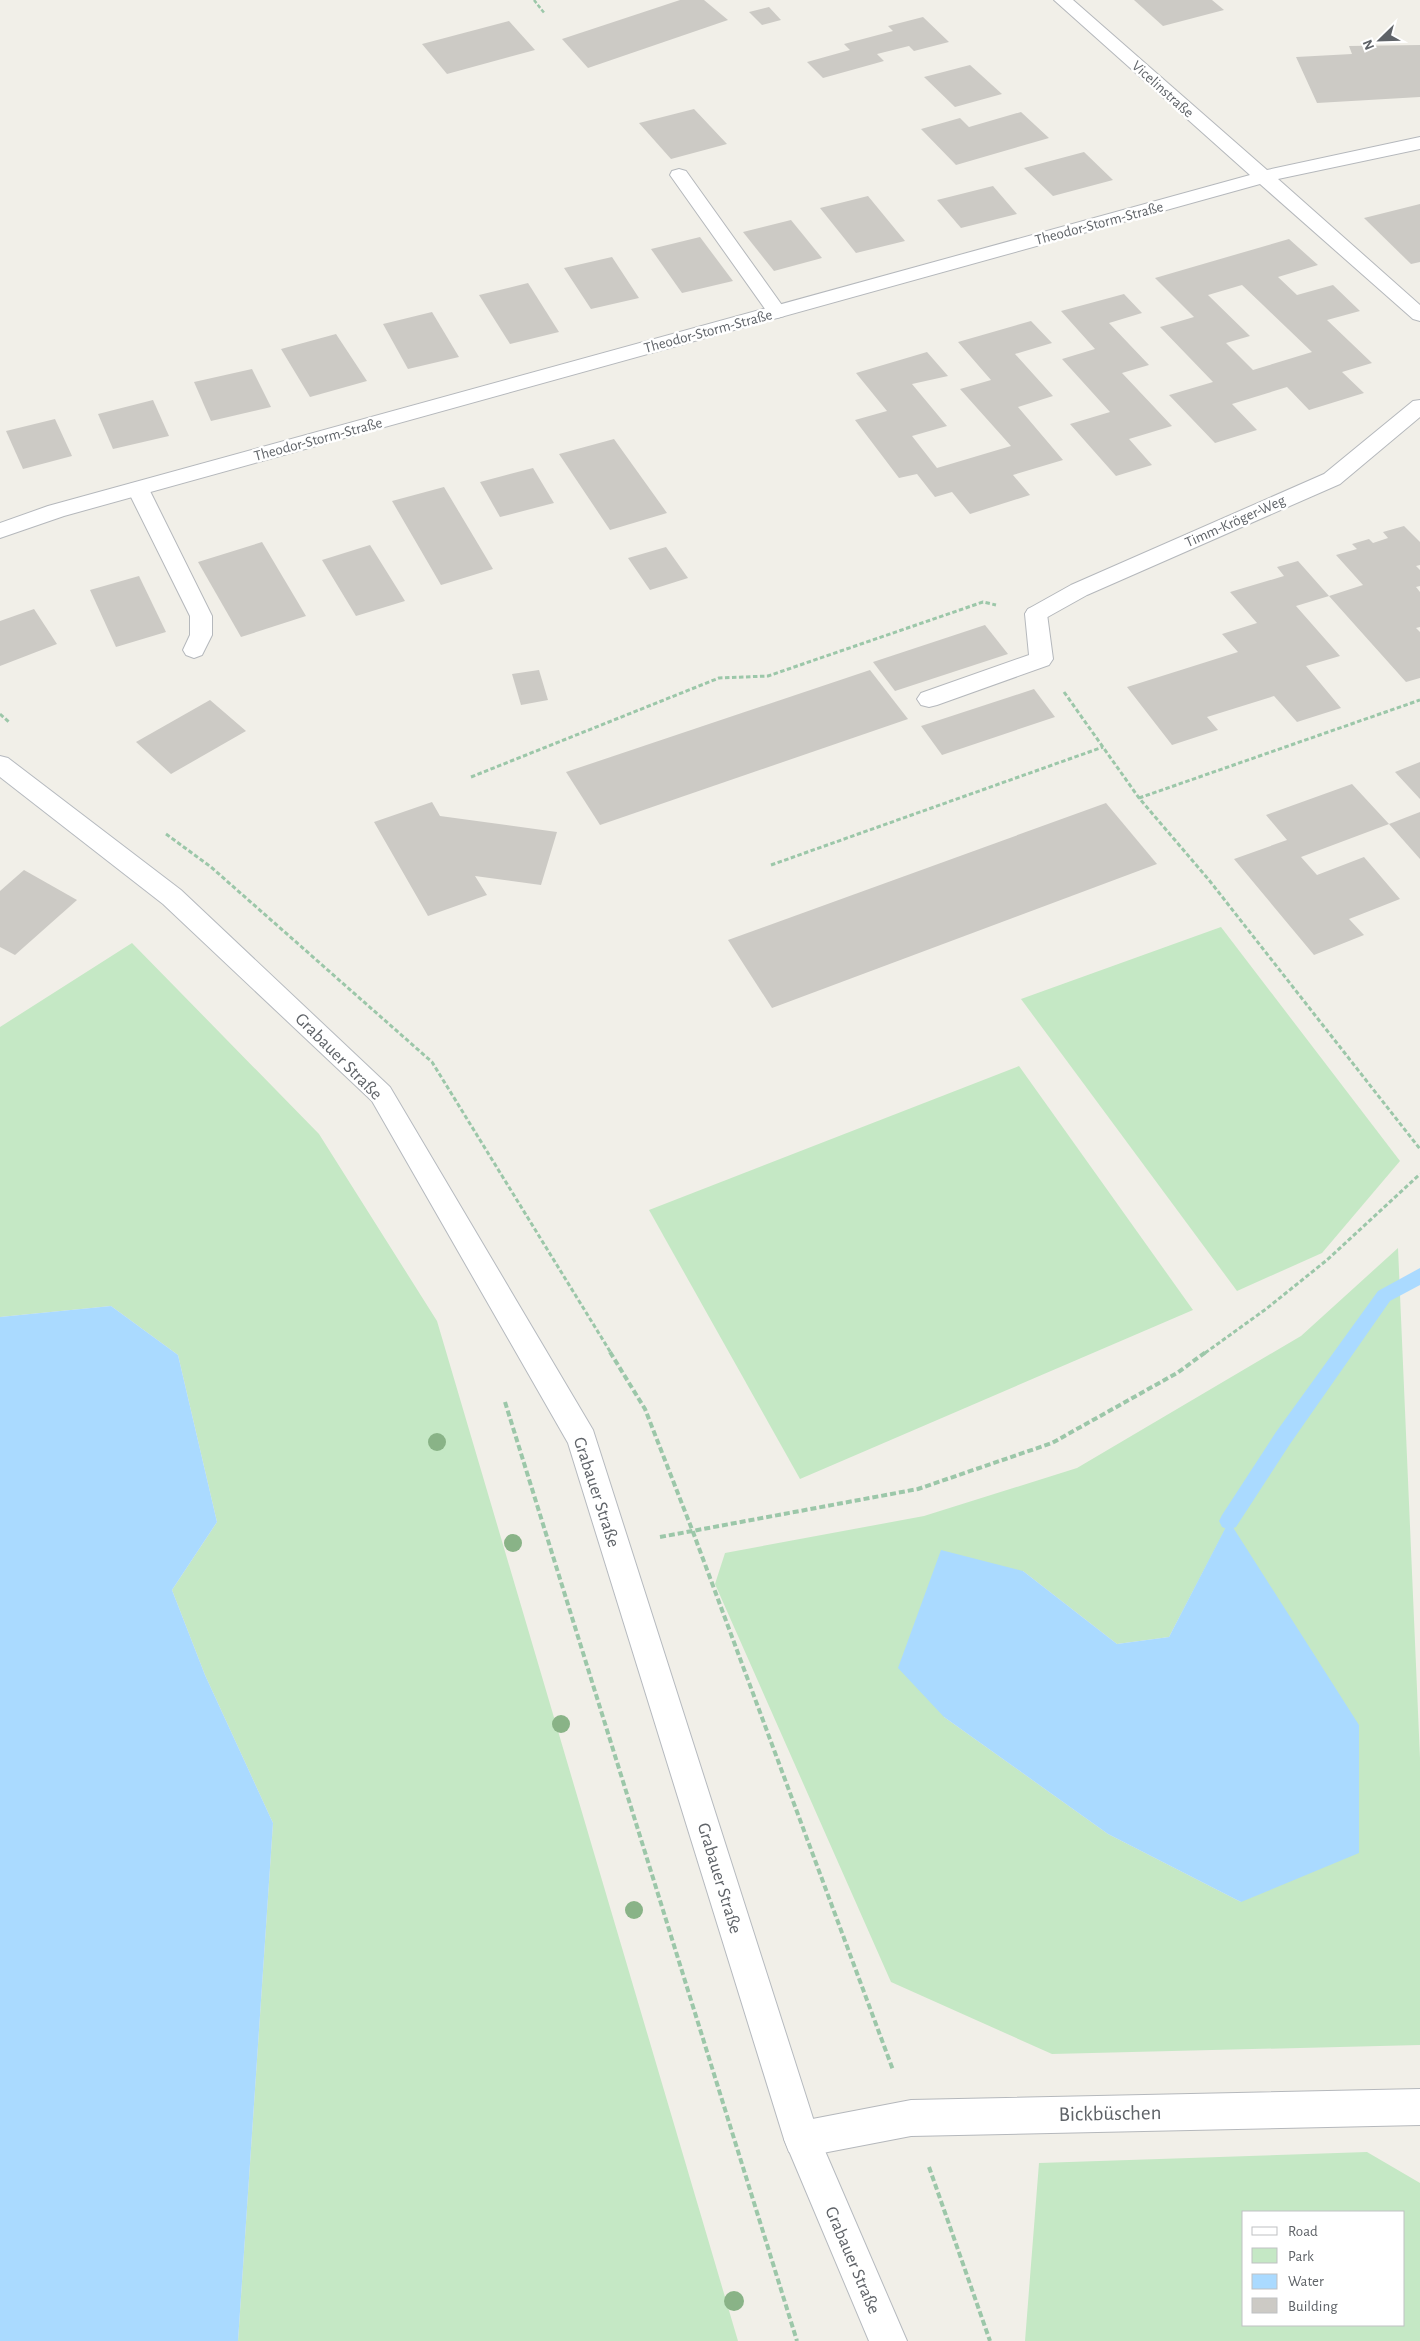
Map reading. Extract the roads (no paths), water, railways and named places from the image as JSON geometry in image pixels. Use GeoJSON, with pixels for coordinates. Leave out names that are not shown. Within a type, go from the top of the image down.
{"type":"FeatureCollection","features":[{"type":"Feature","properties":{"kind":"street","name":"Vicelinstraße"},"geometry":{"type":"LineString","coordinates":[[1063,0],[1263,177]]}},
{"type":"Feature","properties":{"kind":"street","name":"Theodor-Storm-Straße"},"geometry":{"type":"LineString","coordinates":[[0,531],[56,511],[1263,177],[1420,143]]}},
{"type":"Feature","properties":{"kind":"street"},"geometry":{"type":"LineString","coordinates":[[679,175],[777,312]]}},
{"type":"Feature","properties":{"kind":"street"},"geometry":{"type":"LineString","coordinates":[[1263,177],[1420,315]]}},
{"type":"Feature","properties":{"kind":"street","name":"Timm-Kröger-Weg"},"geometry":{"type":"LineString","coordinates":[[929,699],[1041,659],[1036,614],[1079,590],[1332,479],[1420,406]]}},
{"type":"Feature","properties":{"kind":"street"},"geometry":{"type":"LineString","coordinates":[[138,489],[200,616],[201,635],[194,650]]}},
{"type":"Feature","properties":{"kind":"street","name":"Grabauer Straße"},"geometry":{"type":"LineString","coordinates":[[0,764],[172,897],[381,1094],[582,1439],[802,2139],[888,2341]]}},
{"type":"Feature","properties":{"kind":"street","name":"Bickbüschen"},"geometry":{"type":"LineString","coordinates":[[802,2139],[911,2118],[1420,2107]]}},
{"type":"Feature","properties":{"kind":"water"},"geometry":{"type":"Polygon","coordinates":[[[111,1306],[178,1355],[217,1522],[172,1590],[205,1675],[273,1823],[238,2341],[0,2341],[0,1317],[111,1306]]]}},
{"type":"Feature","properties":{"kind":"water"},"geometry":{"type":"Polygon","coordinates":[[[1229,1521],[1359,1725],[1359,1853],[1241,1902],[1108,1834],[944,1717],[898,1668],[941,1550],[1023,1571],[1117,1644],[1169,1637],[1229,1521]]]}},
{"type":"Feature","properties":{"kind":"waterway"},"geometry":{"type":"LineString","coordinates":[[1229,1521],[1283,1438],[1384,1296],[1420,1276]]}}]}
